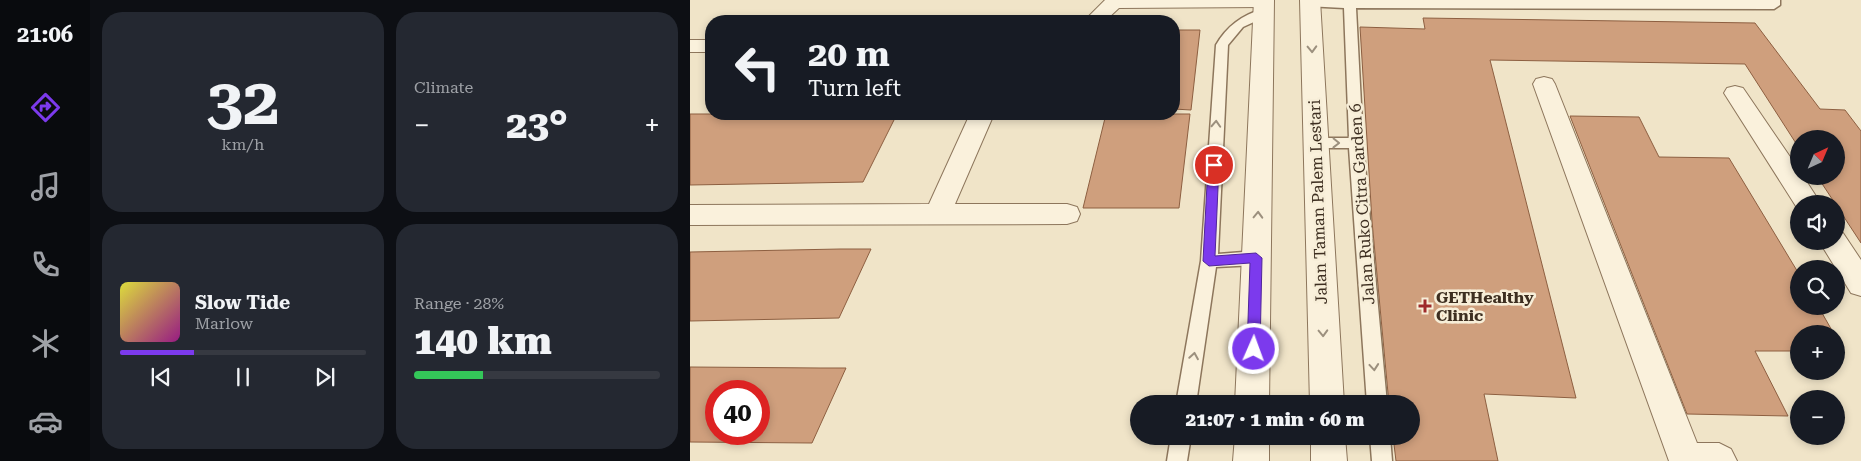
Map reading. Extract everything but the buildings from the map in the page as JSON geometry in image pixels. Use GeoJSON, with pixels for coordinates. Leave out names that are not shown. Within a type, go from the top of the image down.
{"type":"FeatureCollection","features":[{"type":"Feature","properties":{"kind":"street"},"geometry":{"type":"LineString","coordinates":[[1101,15],[1116,1],[1263,5],[1252,395]]}},
{"type":"Feature","properties":{"kind":"street","name":"Jalan Taman Palem Lestari"},"geometry":{"type":"LineString","coordinates":[[1310,2],[1326,395]]}},
{"type":"Feature","properties":{"kind":"street"},"geometry":{"type":"LineString","coordinates":[[690,46],[705,46]]}},
{"type":"Feature","properties":{"kind":"street"},"geometry":{"type":"LineString","coordinates":[[1544,84],[1698,461]]}},
{"type":"Feature","properties":{"kind":"street"},"geometry":{"type":"LineString","coordinates":[[1735,93],[1802,195]]}},
{"type":"Feature","properties":{"kind":"street"},"geometry":{"type":"LineString","coordinates":[[938,215],[979,120]]}},
{"type":"Feature","properties":{"kind":"street"},"geometry":{"type":"LineString","coordinates":[[690,215],[1067,214]]}},
{"type":"Feature","properties":{"kind":"street"},"geometry":{"type":"LineString","coordinates":[[1839,250],[1861,284]]}},
{"type":"Feature","properties":{"kind":"street"},"geometry":{"type":"LineString","coordinates":[[1251,461],[1252,445]]}},
{"type":"Feature","properties":{"kind":"street"},"geometry":{"type":"LineString","coordinates":[[1328,445],[1329,461]]}},
{"type":"Feature","properties":{"kind":"lane"},"geometry":{"type":"LineString","coordinates":[[1310,2],[1774,5],[1774,0]]}},
{"type":"Feature","properties":{"kind":"lane","name":"Jalan Ruko Citra Garden 6"},"geometry":{"type":"LineString","coordinates":[[1350,2],[1356,144],[1376,395]]}},
{"type":"Feature","properties":{"kind":"lane"},"geometry":{"type":"LineString","coordinates":[[1187,395],[1209,261],[1222,45],[1229,31],[1263,5]]}},
{"type":"Feature","properties":{"kind":"lane"},"geometry":{"type":"LineString","coordinates":[[1315,142],[1356,144]]}},
{"type":"Feature","properties":{"kind":"lane"},"geometry":{"type":"LineString","coordinates":[[1209,261],[1256,258]]}},
{"type":"Feature","properties":{"kind":"lane"},"geometry":{"type":"LineString","coordinates":[[1177,461],[1180,445]]}},
{"type":"Feature","properties":{"kind":"lane"},"geometry":{"type":"LineString","coordinates":[[1381,445],[1382,461]]}},
{"type":"Feature","properties":{"kind":"place","name":"GETHealthy Clinic"},"geometry":{"type":"Point","coordinates":[1425,306]}},
{"type":"Feature","properties":{"kind":"route"},"geometry":{"type":"LineString","coordinates":[[1214,165],[1209,261],[1256,258],[1254,349]]}}]}
